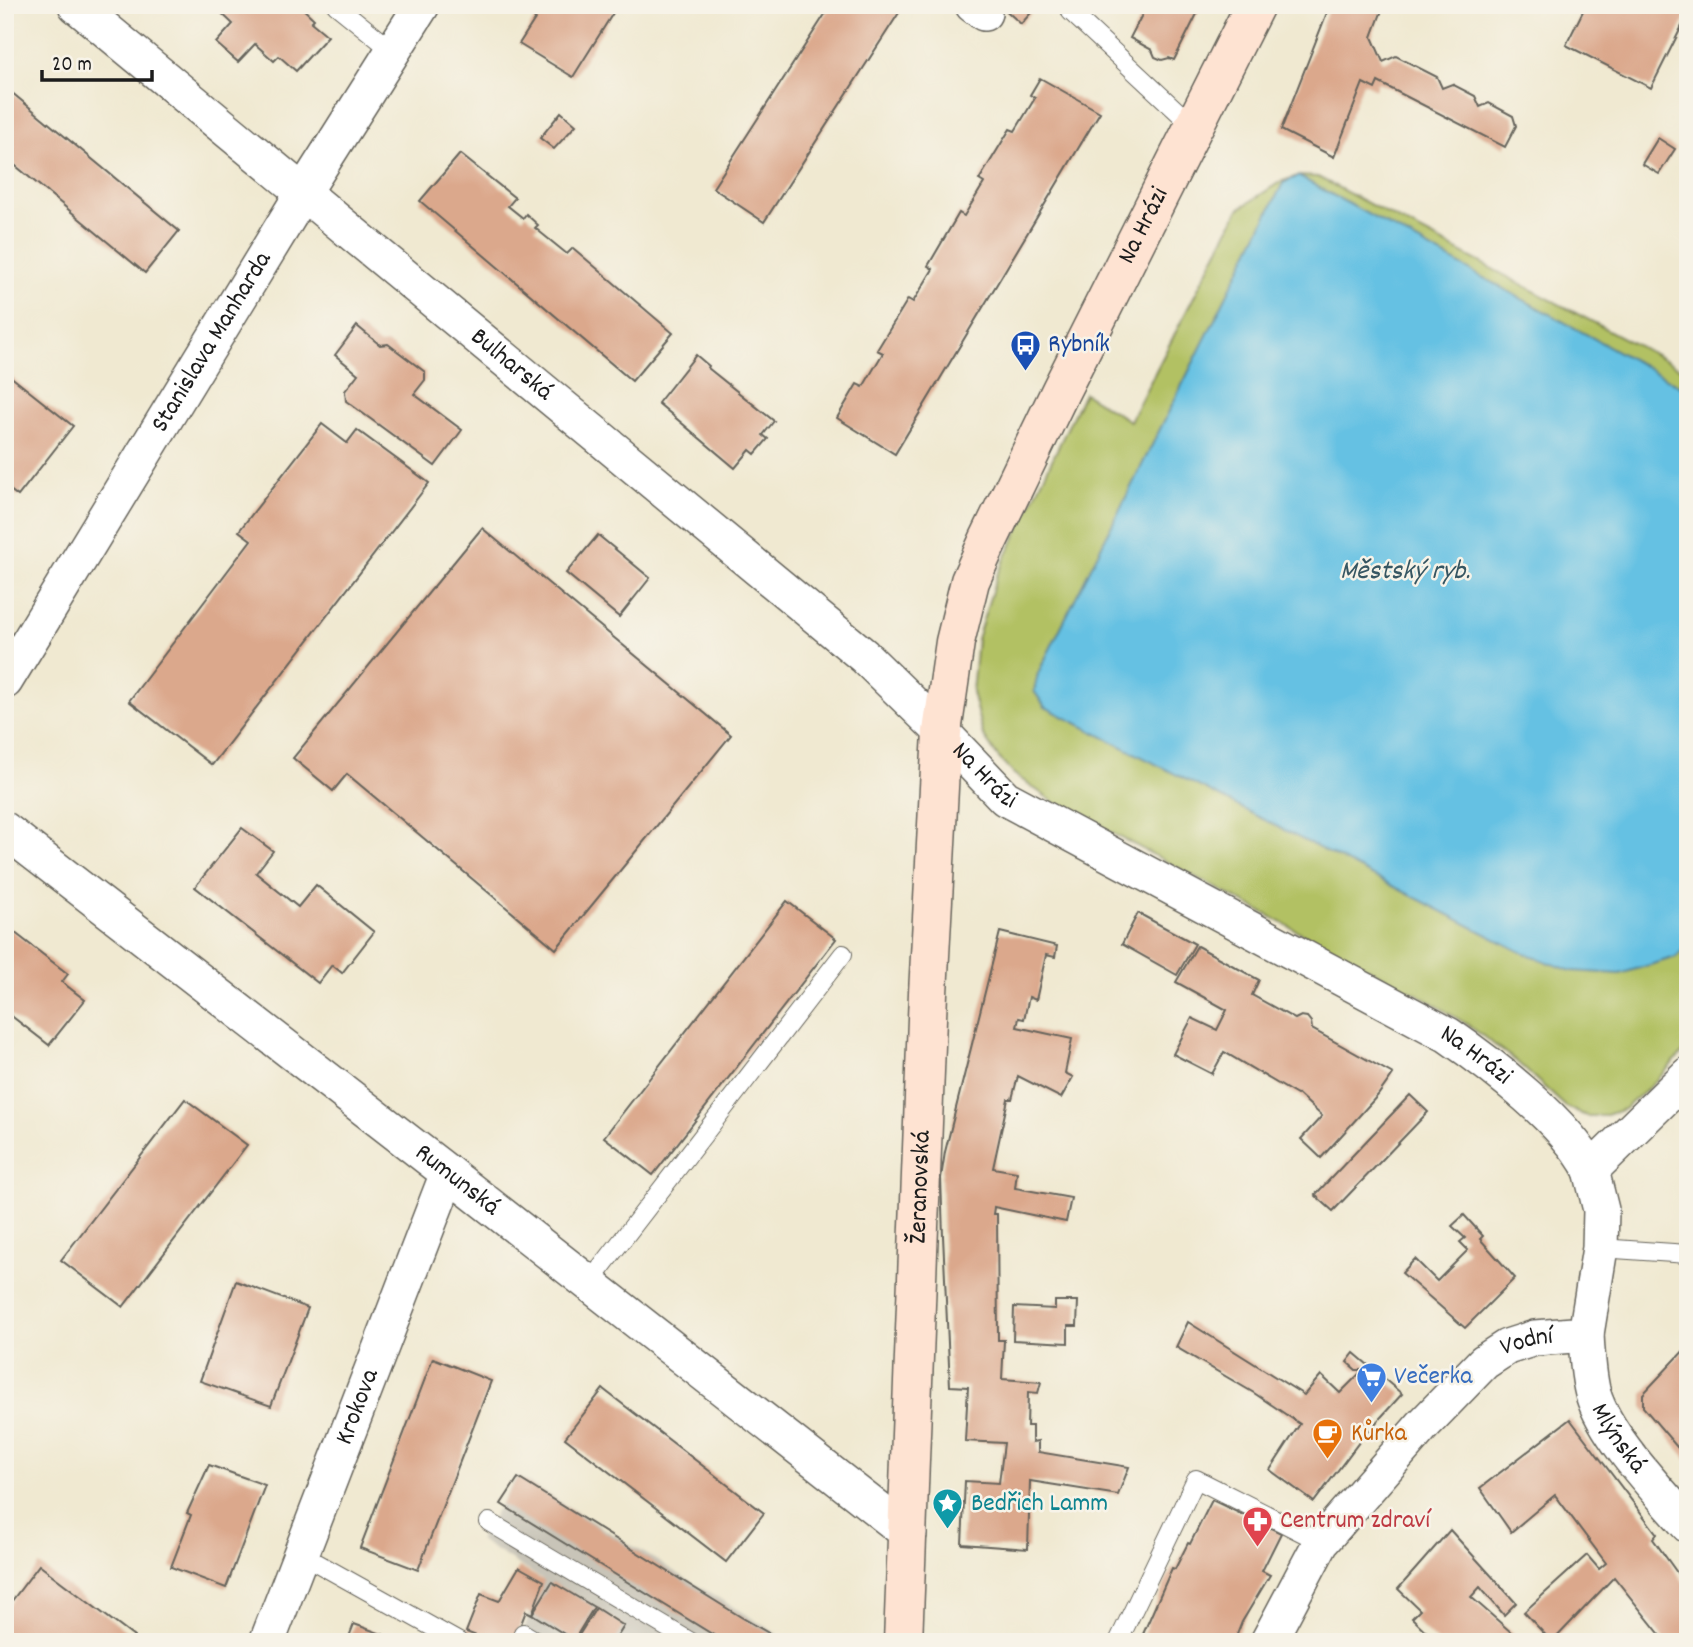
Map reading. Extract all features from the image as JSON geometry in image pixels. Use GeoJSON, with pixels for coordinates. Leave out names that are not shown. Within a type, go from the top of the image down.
{"type":"FeatureCollection","features":[{"type":"Feature","properties":{"kind":"street","name":"Bulharská"},"geometry":{"type":"LineString","coordinates":[[76,5],[864,656],[942,732]]}},
{"type":"Feature","properties":{"kind":"street","name":"Stanislava Manharda"},"geometry":{"type":"LineString","coordinates":[[5,681],[303,193],[422,5]]}},
{"type":"Feature","properties":{"kind":"street","name":"Na Hrázi"},"geometry":{"type":"LineString","coordinates":[[1255,5],[1061,390],[970,581],[955,642],[942,732],[1005,798],[1448,1035],[1488,1063],[1543,1114],[1571,1142],[1591,1170]]}},
{"type":"Feature","properties":{"kind":"street","name":"Žeranovská"},"geometry":{"type":"LineString","coordinates":[[903,1642],[928,993],[942,732]]}},
{"type":"Feature","properties":{"kind":"street","name":"Rumunská"},"geometry":{"type":"LineString","coordinates":[[5,830],[909,1534]]}},
{"type":"Feature","properties":{"kind":"street"},"geometry":{"type":"LineString","coordinates":[[1591,1170],[1688,1075]]}},
{"type":"Feature","properties":{"kind":"street","name":"Vodní"},"geometry":{"type":"LineString","coordinates":[[1268,1642],[1321,1542],[1422,1426],[1483,1362],[1507,1347],[1535,1338],[1586,1334],[1600,1248],[1601,1210],[1591,1170]]}},
{"type":"Feature","properties":{"kind":"street","name":"Krokova"},"geometry":{"type":"LineString","coordinates":[[267,1642],[448,1173]]}},
{"type":"Feature","properties":{"kind":"street","name":"Mlýnská"},"geometry":{"type":"LineString","coordinates":[[1586,1334],[1594,1395],[1602,1414],[1614,1434],[1688,1525]]}},
{"type":"Feature","properties":{"kind":"lane"},"geometry":{"type":"LineString","coordinates":[[336,5],[393,51]]}},
{"type":"Feature","properties":{"kind":"lane"},"geometry":{"type":"LineString","coordinates":[[1073,5],[1071,12],[1197,122]]}},
{"type":"Feature","properties":{"kind":"lane"},"geometry":{"type":"LineString","coordinates":[[589,1283],[843,954]]}},
{"type":"Feature","properties":{"kind":"lane"},"geometry":{"type":"LineString","coordinates":[[1600,1248],[1688,1254]]}},
{"type":"Feature","properties":{"kind":"lane"},"geometry":{"type":"LineString","coordinates":[[1118,1642],[1196,1479],[1321,1542]]}},
{"type":"Feature","properties":{"kind":"lane"},"geometry":{"type":"LineString","coordinates":[[489,1522],[691,1642]]}},
{"type":"Feature","properties":{"kind":"lane"},"geometry":{"type":"LineString","coordinates":[[301,1554],[459,1642]]}},
{"type":"Feature","properties":{"kind":"shaded area"},"geometry":{"type":"Polygon","coordinates":[[[517,1476],[789,1641],[519,1642],[543,1580],[479,1540],[517,1476]]]}},
{"type":"Feature","properties":{"kind":"green space","name":"Městský ryb."},"geometry":{"type":"Polygon","coordinates":[[[1298,176],[1318,177],[1688,372],[1688,1047],[1654,1083],[1624,1109],[1604,1116],[1586,1116],[1566,1107],[1516,1061],[1468,1025],[1423,997],[1055,803],[1014,774],[983,735],[972,692],[977,639],[997,575],[1084,393],[1130,421],[1239,209],[1280,182],[1298,176]]]}},
{"type":"Feature","properties":{"kind":"water","name":"Městský ryb."},"geometry":{"type":"Polygon","coordinates":[[[1298,176],[1688,390],[1688,945],[1676,957],[1620,974],[1571,971],[1519,951],[1045,707],[1034,691],[1038,673],[1283,183],[1298,176]]]}},
{"type":"Feature","properties":{"kind":"building"},"geometry":{"type":"Polygon","coordinates":[[[213,5],[299,5],[314,19],[311,22],[328,36],[296,71],[279,56],[274,61],[255,44],[238,62],[216,43],[233,24],[213,5]]]}},
{"type":"Feature","properties":{"kind":"building"},"geometry":{"type":"Polygon","coordinates":[[[544,5],[618,5],[573,77],[519,44],[544,5]]]}},
{"type":"Feature","properties":{"kind":"building"},"geometry":{"type":"Polygon","coordinates":[[[831,5],[904,5],[764,222],[713,188],[831,5]]]}},
{"type":"Feature","properties":{"kind":"building"},"geometry":{"type":"Polygon","coordinates":[[[1000,5],[1038,5],[1021,24],[1000,5]]]}},
{"type":"Feature","properties":{"kind":"building"},"geometry":{"type":"Polygon","coordinates":[[[1147,5],[1201,6],[1174,60],[1155,57],[1152,50],[1130,38],[1147,5]]]}},
{"type":"Feature","properties":{"kind":"building"},"geometry":{"type":"Polygon","coordinates":[[[1330,5],[1384,5],[1372,37],[1383,62],[1396,56],[1437,77],[1442,88],[1452,84],[1475,96],[1480,107],[1489,103],[1513,116],[1516,126],[1505,147],[1378,82],[1375,89],[1363,83],[1334,157],[1281,130],[1330,5]]]}},
{"type":"Feature","properties":{"kind":"building"},"geometry":{"type":"Polygon","coordinates":[[[1586,5],[1688,5],[1688,14],[1651,88],[1566,45],[1586,5]]]}},
{"type":"Feature","properties":{"kind":"building"},"geometry":{"type":"Polygon","coordinates":[[[1040,78],[1100,112],[895,454],[837,418],[857,384],[863,387],[883,353],[877,350],[908,299],[913,302],[933,269],[928,266],[959,213],[964,216],[984,183],[979,180],[1010,129],[1015,131],[1035,98],[1030,95],[1040,78]]]}},
{"type":"Feature","properties":{"kind":"building"},"geometry":{"type":"Polygon","coordinates":[[[5,87],[179,231],[145,273],[5,157],[5,87]]]}},
{"type":"Feature","properties":{"kind":"building"},"geometry":{"type":"Polygon","coordinates":[[[561,112],[576,125],[554,149],[540,138],[561,112]]]}},
{"type":"Feature","properties":{"kind":"building"},"geometry":{"type":"Polygon","coordinates":[[[1658,138],[1675,149],[1659,174],[1642,164],[1658,138]]]}},
{"type":"Feature","properties":{"kind":"building"},"geometry":{"type":"Polygon","coordinates":[[[460,154],[515,198],[508,206],[523,218],[526,214],[538,225],[535,228],[567,254],[573,248],[673,333],[632,381],[420,201],[460,154]]]}},
{"type":"Feature","properties":{"kind":"building"},"geometry":{"type":"Polygon","coordinates":[[[357,326],[380,345],[388,344],[425,372],[425,380],[414,394],[462,430],[435,466],[346,401],[345,391],[358,374],[335,355],[357,326]]]}},
{"type":"Feature","properties":{"kind":"building"},"geometry":{"type":"Polygon","coordinates":[[[696,355],[708,368],[774,421],[763,435],[768,439],[755,454],[750,450],[735,468],[658,403],[696,355]]]}},
{"type":"Feature","properties":{"kind":"building"},"geometry":{"type":"Polygon","coordinates":[[[5,372],[73,426],[18,496],[5,486],[5,372]]]}},
{"type":"Feature","properties":{"kind":"building"},"geometry":{"type":"Polygon","coordinates":[[[322,424],[347,443],[357,430],[429,483],[212,765],[129,701],[251,540],[239,531],[322,424]]]}},
{"type":"Feature","properties":{"kind":"building"},"geometry":{"type":"Polygon","coordinates":[[[482,528],[731,735],[556,949],[347,774],[333,791],[293,758],[482,528]]]}},
{"type":"Feature","properties":{"kind":"building"},"geometry":{"type":"Polygon","coordinates":[[[598,535],[650,578],[619,617],[566,573],[598,535]]]}},
{"type":"Feature","properties":{"kind":"building"},"geometry":{"type":"Polygon","coordinates":[[[242,828],[273,851],[256,873],[298,907],[316,885],[374,932],[342,973],[332,965],[318,983],[195,887],[242,828]]]}},
{"type":"Feature","properties":{"kind":"building"},"geometry":{"type":"Polygon","coordinates":[[[787,901],[836,939],[653,1175],[604,1137],[787,901]]]}},
{"type":"Feature","properties":{"kind":"building"},"geometry":{"type":"Polygon","coordinates":[[[1138,913],[1195,944],[1177,975],[1122,944],[1138,913]]]}},
{"type":"Feature","properties":{"kind":"building"},"geometry":{"type":"Polygon","coordinates":[[[5,925],[68,974],[62,982],[85,1000],[49,1045],[5,1011],[5,925]]]}},
{"type":"Feature","properties":{"kind":"building"},"geometry":{"type":"Polygon","coordinates":[[[1000,932],[1057,946],[1055,957],[1046,955],[1036,1000],[1029,997],[1024,1019],[1019,1018],[1017,1027],[1072,1039],[1065,1073],[1073,1077],[1061,1098],[1018,1076],[1012,1099],[1008,1099],[993,1168],[1017,1172],[1015,1188],[1071,1198],[1066,1222],[994,1207],[993,1214],[997,1214],[998,1340],[1004,1340],[1002,1379],[1041,1382],[1038,1393],[1028,1392],[1027,1426],[1032,1426],[1032,1442],[1038,1441],[1038,1452],[1129,1467],[1118,1495],[1030,1481],[1028,1549],[962,1544],[965,1481],[999,1483],[1004,1443],[965,1441],[968,1387],[950,1386],[943,1236],[941,1178],[945,1152],[1000,932]]]}},
{"type":"Feature","properties":{"kind":"building"},"geometry":{"type":"Polygon","coordinates":[[[1197,946],[1259,980],[1252,995],[1295,1019],[1307,1017],[1312,1029],[1393,1074],[1378,1095],[1321,1158],[1301,1139],[1322,1116],[1298,1094],[1224,1052],[1212,1074],[1173,1054],[1192,1018],[1217,1030],[1227,1010],[1176,982],[1197,946]]]}},
{"type":"Feature","properties":{"kind":"building"},"geometry":{"type":"Polygon","coordinates":[[[1410,1095],[1428,1112],[1333,1211],[1315,1195],[1410,1095]]]}},
{"type":"Feature","properties":{"kind":"building"},"geometry":{"type":"Polygon","coordinates":[[[185,1099],[247,1145],[123,1307],[61,1260],[185,1099]]]}},
{"type":"Feature","properties":{"kind":"building"},"geometry":{"type":"Polygon","coordinates":[[[1464,1215],[1483,1236],[1480,1239],[1515,1278],[1465,1328],[1402,1273],[1415,1259],[1437,1281],[1468,1250],[1460,1242],[1465,1238],[1452,1226],[1464,1215]]]}},
{"type":"Feature","properties":{"kind":"building"},"geometry":{"type":"Polygon","coordinates":[[[236,1281],[308,1308],[271,1406],[200,1381],[236,1281]]]}},
{"type":"Feature","properties":{"kind":"building"},"geometry":{"type":"Polygon","coordinates":[[[1055,1301],[1078,1301],[1077,1326],[1068,1326],[1068,1343],[1013,1340],[1014,1307],[1055,1309],[1055,1301]]]}},
{"type":"Feature","properties":{"kind":"building"},"geometry":{"type":"Polygon","coordinates":[[[1188,1322],[1304,1395],[1321,1375],[1340,1393],[1363,1370],[1356,1370],[1347,1362],[1354,1353],[1402,1394],[1363,1437],[1314,1502],[1270,1470],[1300,1424],[1176,1347],[1188,1322]]]}},
{"type":"Feature","properties":{"kind":"building"},"geometry":{"type":"Polygon","coordinates":[[[1688,1346],[1688,1460],[1643,1407],[1643,1394],[1688,1346]]]}},
{"type":"Feature","properties":{"kind":"building"},"geometry":{"type":"Polygon","coordinates":[[[433,1358],[491,1381],[418,1570],[360,1548],[433,1358]]]}},
{"type":"Feature","properties":{"kind":"building"},"geometry":{"type":"Polygon","coordinates":[[[603,1389],[764,1513],[726,1562],[565,1438],[603,1389]]]}},
{"type":"Feature","properties":{"kind":"building"},"geometry":{"type":"Polygon","coordinates":[[[1570,1419],[1657,1534],[1653,1539],[1688,1588],[1688,1642],[1666,1642],[1614,1577],[1552,1642],[1524,1612],[1587,1555],[1599,1569],[1606,1563],[1555,1495],[1511,1532],[1480,1488],[1570,1419]]]}},
{"type":"Feature","properties":{"kind":"building"},"geometry":{"type":"Polygon","coordinates":[[[209,1465],[265,1485],[226,1588],[171,1567],[191,1515],[187,1513],[209,1465]]]}},
{"type":"Feature","properties":{"kind":"building"},"geometry":{"type":"Polygon","coordinates":[[[518,1478],[784,1642],[725,1642],[577,1551],[501,1504],[518,1478]]]}},
{"type":"Feature","properties":{"kind":"building"},"geometry":{"type":"Polygon","coordinates":[[[1212,1500],[1281,1533],[1262,1571],[1270,1575],[1242,1622],[1234,1642],[1142,1642],[1172,1568],[1175,1569],[1188,1543],[1190,1544],[1212,1500]]]}},
{"type":"Feature","properties":{"kind":"building"},"geometry":{"type":"Polygon","coordinates":[[[1450,1530],[1516,1603],[1504,1615],[1480,1587],[1471,1597],[1520,1640],[1518,1642],[1437,1642],[1412,1618],[1420,1610],[1398,1589],[1450,1530]]]}},
{"type":"Feature","properties":{"kind":"building"},"geometry":{"type":"Polygon","coordinates":[[[39,1565],[134,1637],[130,1642],[5,1642],[5,1610],[39,1565]]]}},
{"type":"Feature","properties":{"kind":"building"},"geometry":{"type":"Polygon","coordinates":[[[519,1567],[544,1581],[532,1614],[526,1611],[514,1642],[492,1642],[466,1632],[481,1594],[499,1601],[519,1567]]]}},
{"type":"Feature","properties":{"kind":"building"},"geometry":{"type":"Polygon","coordinates":[[[552,1582],[594,1607],[574,1640],[532,1614],[552,1582]]]}},
{"type":"Feature","properties":{"kind":"building"},"geometry":{"type":"Polygon","coordinates":[[[596,1608],[624,1626],[614,1642],[576,1640],[596,1608]]]}},
{"type":"Feature","properties":{"kind":"building"},"geometry":{"type":"Polygon","coordinates":[[[354,1624],[401,1641],[401,1642],[347,1642],[354,1624]]]}},
{"type":"Feature","properties":{"kind":"place","name":"Rybník"},"geometry":{"type":"Point","coordinates":[1025,372]}},
{"type":"Feature","properties":{"kind":"place","name":"Večerka"},"geometry":{"type":"Point","coordinates":[1371,1404]}},
{"type":"Feature","properties":{"kind":"place","name":"Kůrka"},"geometry":{"type":"Point","coordinates":[1328,1461]}},
{"type":"Feature","properties":{"kind":"place","name":"Bedřich Lamm"},"geometry":{"type":"Point","coordinates":[948,1531]}},
{"type":"Feature","properties":{"kind":"place","name":"Centrum zdraví"},"geometry":{"type":"Point","coordinates":[1257,1548]}}]}
